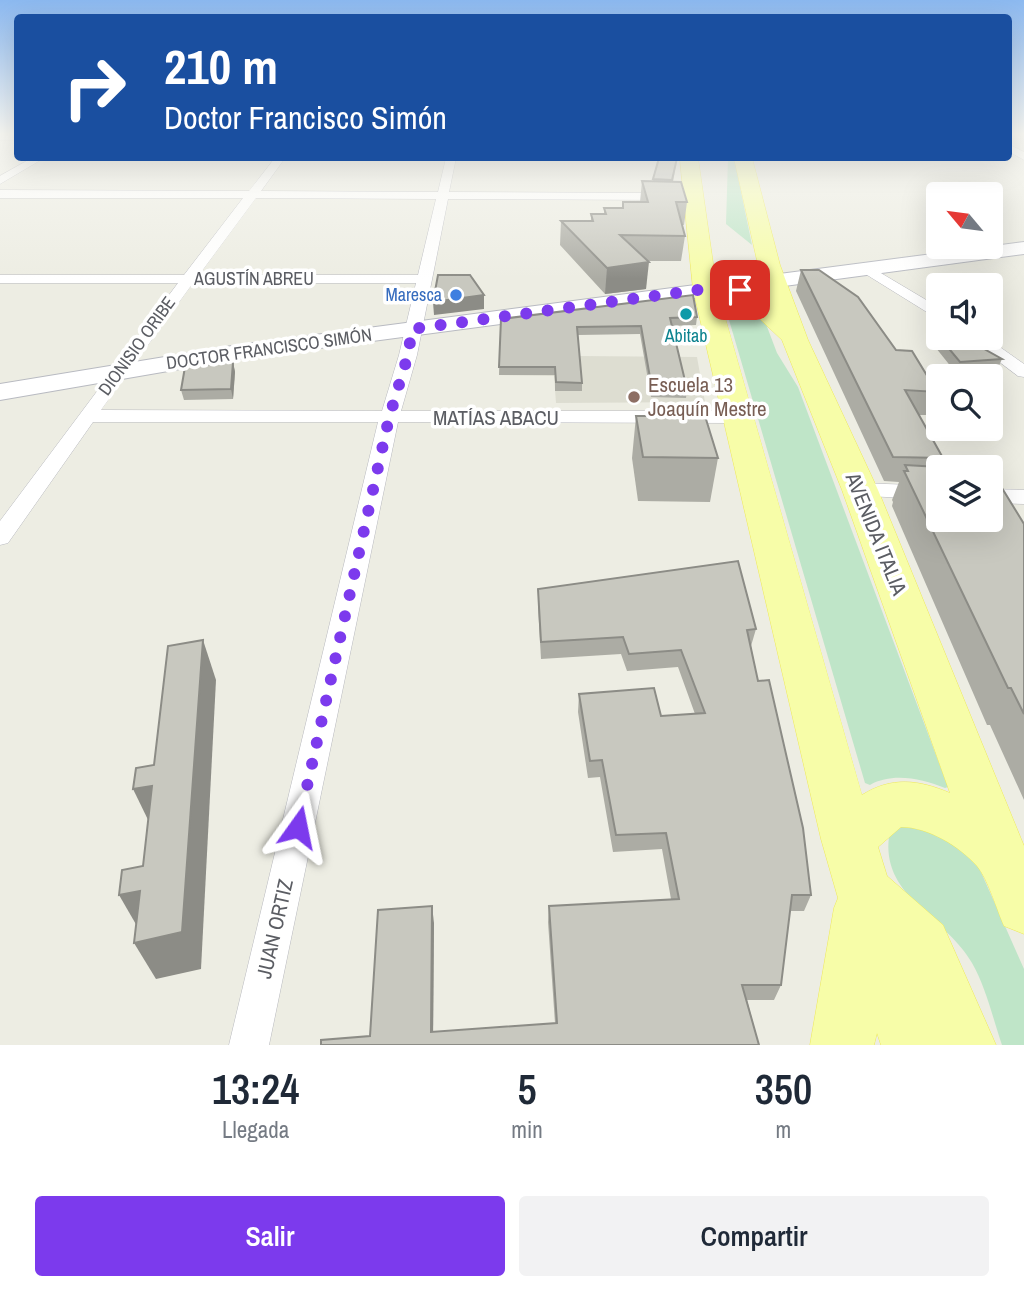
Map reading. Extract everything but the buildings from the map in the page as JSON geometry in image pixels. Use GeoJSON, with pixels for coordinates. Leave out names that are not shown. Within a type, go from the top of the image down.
{"type":"FeatureCollection","features":[{"type":"Feature","properties":{"kind":"main road"},"geometry":{"type":"LineString","coordinates":[[691,182],[716,287],[736,417],[857,866],[913,1045]]}},
{"type":"Feature","properties":{"kind":"main road","name":"AVENIDA ITALIA"},"geometry":{"type":"LineString","coordinates":[[749,182],[774,279],[795,340],[860,490],[1015,882]]}},
{"type":"Feature","properties":{"kind":"main road"},"geometry":{"type":"LineString","coordinates":[[716,287],[750,296],[795,340]]}},
{"type":"Feature","properties":{"kind":"main road"},"geometry":{"type":"LineString","coordinates":[[842,1045],[851,1002],[857,866],[887,807],[904,804],[942,813],[966,824],[1015,882]]}},
{"type":"Feature","properties":{"kind":"main road"},"geometry":{"type":"LineString","coordinates":[[857,866],[922,946],[964,1045]]}},
{"type":"Feature","properties":{"kind":"street","name":"DIONISIO ORIBE"},"geometry":{"type":"LineString","coordinates":[[0,538],[186,279],[260,182]]}},
{"type":"Feature","properties":{"kind":"street","name":"JUAN ORTIZ"},"geometry":{"type":"LineString","coordinates":[[249,1045],[389,418],[408,355],[445,182]]}},
{"type":"Feature","properties":{"kind":"street"},"geometry":{"type":"LineString","coordinates":[[0,194],[441,196],[628,182]]}},
{"type":"Feature","properties":{"kind":"street","name":"DOCTOR FRANCISCO SIMÓN"},"geometry":{"type":"LineString","coordinates":[[0,392],[119,371],[412,329],[1024,248]]}},
{"type":"Feature","properties":{"kind":"street"},"geometry":{"type":"LineString","coordinates":[[864,268],[926,307]]}},
{"type":"Feature","properties":{"kind":"street","name":"AGUSTÍN ABREU"},"geometry":{"type":"LineString","coordinates":[[0,279],[423,279]]}},
{"type":"Feature","properties":{"kind":"street"},"geometry":{"type":"LineString","coordinates":[[993,350],[1024,372]]}},
{"type":"Feature","properties":{"kind":"street","name":"MATÍAS ABACU"},"geometry":{"type":"LineString","coordinates":[[87,416],[736,417]]}},
{"type":"Feature","properties":{"kind":"street"},"geometry":{"type":"LineString","coordinates":[[860,490],[926,493]]}},
{"type":"Feature","properties":{"kind":"street"},"geometry":{"type":"LineString","coordinates":[[1003,496],[1024,497]]}},
{"type":"Feature","properties":{"kind":"shaded area"},"geometry":{"type":"Polygon","coordinates":[[[501,326],[579,356],[697,357],[705,402],[556,403],[554,376],[499,375],[501,326]]]}},
{"type":"Feature","properties":{"kind":"green space"},"geometry":{"type":"Polygon","coordinates":[[[727,182],[739,182],[752,245],[726,224],[727,182]]]}},
{"type":"Feature","properties":{"kind":"green space"},"geometry":{"type":"Polygon","coordinates":[[[732,292],[766,324],[777,353],[798,387],[948,787],[908,778],[888,779],[870,785],[865,783],[722,296],[732,292]]]}},
{"type":"Feature","properties":{"kind":"green space"},"geometry":{"type":"Polygon","coordinates":[[[920,821],[973,854],[1024,969],[1024,1045],[1002,1045],[972,963],[961,947],[918,906],[895,876],[889,858],[889,837],[906,822],[920,821]]]}},
{"type":"Feature","properties":{"kind":"place","name":"Maresca"},"geometry":{"type":"Point","coordinates":[456,295]}},
{"type":"Feature","properties":{"kind":"place","name":"Abitab"},"geometry":{"type":"Point","coordinates":[686,314]}},
{"type":"Feature","properties":{"kind":"place","name":"Escuela 13 Joaquín Mestre"},"geometry":{"type":"Point","coordinates":[634,397]}},
{"type":"Feature","properties":{"kind":"route"},"geometry":{"type":"LineString","coordinates":[[298,827],[389,418],[408,355],[412,329],[727,286],[740,290]]}}]}
